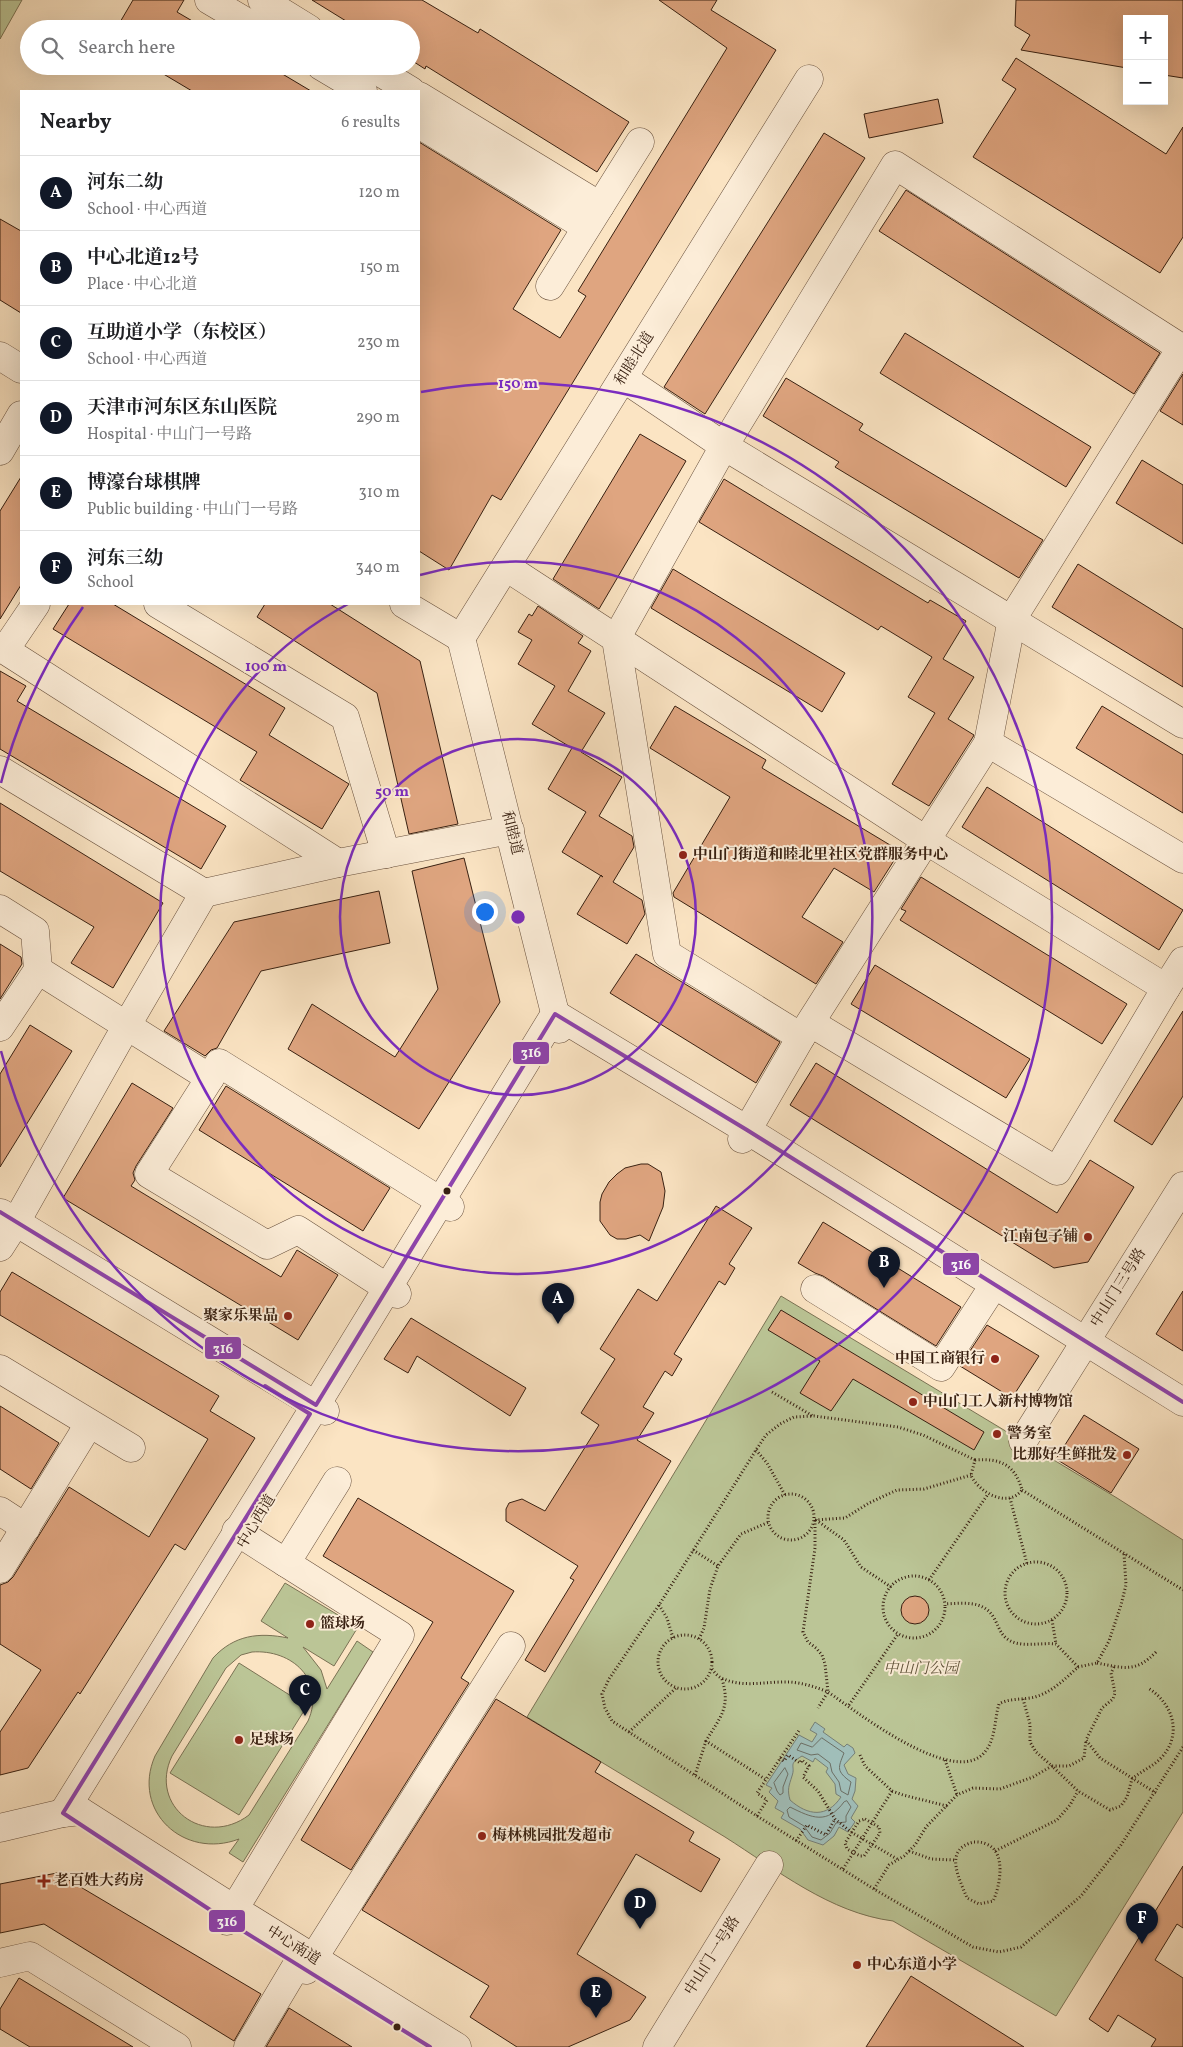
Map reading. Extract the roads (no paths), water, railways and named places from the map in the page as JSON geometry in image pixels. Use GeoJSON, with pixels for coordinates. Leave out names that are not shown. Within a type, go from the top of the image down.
{"type":"FeatureCollection","features":[{"type":"Feature","properties":{"kind":"street"},"geometry":{"type":"LineString","coordinates":[[209,0],[243,20]]}},
{"type":"Feature","properties":{"kind":"street"},"geometry":{"type":"LineString","coordinates":[[262,0],[294,20]]}},
{"type":"Feature","properties":{"kind":"street"},"geometry":{"type":"LineString","coordinates":[[336,75],[361,90]]}},
{"type":"Feature","properties":{"kind":"street"},"geometry":{"type":"LineString","coordinates":[[382,75],[401,90]]}},
{"type":"Feature","properties":{"kind":"street","name":"和睦北道"},"geometry":{"type":"LineString","coordinates":[[460,638],[809,79]]}},
{"type":"Feature","properties":{"kind":"street"},"geometry":{"type":"LineString","coordinates":[[420,104],[593,216]]}},
{"type":"Feature","properties":{"kind":"street"},"geometry":{"type":"LineString","coordinates":[[550,286],[640,142]]}},
{"type":"Feature","properties":{"kind":"street"},"geometry":{"type":"LineString","coordinates":[[744,1135],[806,1030],[988,743],[1012,619],[1182,348],[895,165],[724,446],[616,639],[667,954],[806,1030],[1057,1171],[1183,961]]}},
{"type":"Feature","properties":{"kind":"street"},"geometry":{"type":"LineString","coordinates":[[0,356],[20,368]]}},
{"type":"Feature","properties":{"kind":"street"},"geometry":{"type":"LineString","coordinates":[[623,378],[724,446],[1183,724]]}},
{"type":"Feature","properties":{"kind":"street"},"geometry":{"type":"LineString","coordinates":[[0,451],[20,417]]}},
{"type":"Feature","properties":{"kind":"street"},"geometry":{"type":"LineString","coordinates":[[506,567],[927,841],[1166,988]]}},
{"type":"Feature","properties":{"kind":"street"},"geometry":{"type":"LineString","coordinates":[[35,605],[2,649],[338,863]]}},
{"type":"Feature","properties":{"kind":"street"},"geometry":{"type":"LineString","coordinates":[[160,605],[345,717],[386,854]]}},
{"type":"Feature","properties":{"kind":"street"},"geometry":{"type":"LineString","coordinates":[[406,605],[460,638]]}},
{"type":"Feature","properties":{"kind":"street","name":"和睦道"},"geometry":{"type":"LineString","coordinates":[[460,638],[557,1021]]}},
{"type":"Feature","properties":{"kind":"street"},"geometry":{"type":"LineString","coordinates":[[988,743],[1183,858]]}},
{"type":"Feature","properties":{"kind":"street"},"geometry":{"type":"LineString","coordinates":[[0,770],[204,893],[338,863],[510,830]]}},
{"type":"Feature","properties":{"kind":"street"},"geometry":{"type":"LineString","coordinates":[[204,893],[5,1227],[318,1412]]}},
{"type":"Feature","properties":{"kind":"street"},"geometry":{"type":"LineString","coordinates":[[0,909],[35,931],[38,970],[0,1027]]}},
{"type":"Feature","properties":{"kind":"street"},"geometry":{"type":"LineString","coordinates":[[38,970],[210,1078]]}},
{"type":"Feature","properties":{"kind":"street"},"geometry":{"type":"LineString","coordinates":[[557,1021],[1083,1345],[1183,1402]]}},
{"type":"Feature","properties":{"kind":"street","name":"中心西道"},"geometry":{"type":"LineString","coordinates":[[72,1812],[557,1021]]}},
{"type":"Feature","properties":{"kind":"street"},"geometry":{"type":"LineString","coordinates":[[392,1290],[298,1230],[267,1245],[149,1174],[219,1063],[445,1204]]}},
{"type":"Feature","properties":{"kind":"street","name":"中山门三号路"},"geometry":{"type":"LineString","coordinates":[[1023,1441],[1183,1186]]}},
{"type":"Feature","properties":{"kind":"street"},"geometry":{"type":"LineString","coordinates":[[815,1289],[941,1367],[991,1289]]}},
{"type":"Feature","properties":{"kind":"street"},"geometry":{"type":"LineString","coordinates":[[1083,1345],[1183,1414]]}},
{"type":"Feature","properties":{"kind":"street"},"geometry":{"type":"LineString","coordinates":[[0,1369],[131,1448]]}},
{"type":"Feature","properties":{"kind":"street"},"geometry":{"type":"LineString","coordinates":[[0,1569],[89,1424]]}},
{"type":"Feature","properties":{"kind":"street"},"geometry":{"type":"LineString","coordinates":[[286,1563],[337,1481]]}},
{"type":"Feature","properties":{"kind":"street"},"geometry":{"type":"LineString","coordinates":[[0,1511],[26,1528]]}},
{"type":"Feature","properties":{"kind":"street"},"geometry":{"type":"LineString","coordinates":[[230,1915],[400,1634],[242,1535]]}},
{"type":"Feature","properties":{"kind":"street"},"geometry":{"type":"LineString","coordinates":[[248,2047],[511,1646]]}},
{"type":"Feature","properties":{"kind":"street"},"geometry":{"type":"LineString","coordinates":[[0,1828],[72,1812]]}},
{"type":"Feature","properties":{"kind":"street","name":"中心南道"},"geometry":{"type":"LineString","coordinates":[[72,1812],[230,1915],[305,1961],[457,2047]]}},
{"type":"Feature","properties":{"kind":"street","name":"中山门一号路"},"geometry":{"type":"LineString","coordinates":[[658,2047],[769,1865]]}},
{"type":"Feature","properties":{"kind":"street"},"geometry":{"type":"LineString","coordinates":[[0,1963],[30,1956],[177,2047]]}},
{"type":"Feature","properties":{"kind":"street","name":"中心南道"},"geometry":{"type":"LineString","coordinates":[[305,1961],[430,2047]]}},
{"type":"Feature","properties":{"kind":"water"},"geometry":{"type":"Polygon","coordinates":[[[815,1722],[825,1729],[823,1732],[844,1747],[847,1744],[853,1748],[855,1753],[844,1765],[848,1774],[856,1778],[852,1799],[858,1806],[851,1818],[855,1822],[848,1832],[839,1827],[834,1836],[823,1845],[808,1840],[800,1829],[781,1818],[784,1813],[775,1808],[778,1801],[769,1792],[772,1788],[766,1785],[799,1735],[812,1742],[817,1734],[810,1730],[815,1722]],[[802,1756],[793,1763],[789,1793],[790,1800],[797,1805],[810,1812],[817,1812],[830,1809],[841,1797],[836,1794],[835,1784],[826,1772],[828,1768],[815,1758],[813,1762],[802,1756]]]}},
{"type":"Feature","properties":{"kind":"place","name":"中山门街道和睦北里社区党群服务中心"},"geometry":{"type":"Point","coordinates":[683,855]}},
{"type":"Feature","properties":{"kind":"place","name":"江南包子铺"},"geometry":{"type":"Point","coordinates":[1088,1237]}},
{"type":"Feature","properties":{"kind":"place","name":"中心北道12号"},"geometry":{"type":"Point","coordinates":[884,1288]}},
{"type":"Feature","properties":{"kind":"place","name":"聚家乐果品"},"geometry":{"type":"Point","coordinates":[288,1316]}},
{"type":"Feature","properties":{"kind":"place","name":"河东二幼"},"geometry":{"type":"Point","coordinates":[558,1324]}},
{"type":"Feature","properties":{"kind":"place","name":"中国工商银行"},"geometry":{"type":"Point","coordinates":[995,1359]}},
{"type":"Feature","properties":{"kind":"place","name":"中山门工人新村博物馆"},"geometry":{"type":"Point","coordinates":[913,1402]}},
{"type":"Feature","properties":{"kind":"place","name":"警务室"},"geometry":{"type":"Point","coordinates":[997,1434]}},
{"type":"Feature","properties":{"kind":"place","name":"比那好生鲜批发"},"geometry":{"type":"Point","coordinates":[1127,1455]}},
{"type":"Feature","properties":{"kind":"place","name":"篮球场"},"geometry":{"type":"Point","coordinates":[310,1624]}},
{"type":"Feature","properties":{"kind":"place","name":"互助道小学（东校区）"},"geometry":{"type":"Point","coordinates":[305,1716]}},
{"type":"Feature","properties":{"kind":"place","name":"足球场"},"geometry":{"type":"Point","coordinates":[239,1740]}},
{"type":"Feature","properties":{"kind":"place","name":"梅林桃园批发超市"},"geometry":{"type":"Point","coordinates":[482,1836]}},
{"type":"Feature","properties":{"kind":"place","name":"老百姓大药房"},"geometry":{"type":"Point","coordinates":[44,1881]}},
{"type":"Feature","properties":{"kind":"place","name":"天津市河东区东山医院"},"geometry":{"type":"Point","coordinates":[640,1929]}},
{"type":"Feature","properties":{"kind":"place","name":"河东三幼"},"geometry":{"type":"Point","coordinates":[1142,1944]}},
{"type":"Feature","properties":{"kind":"place","name":"中心东道小学"},"geometry":{"type":"Point","coordinates":[857,1965]}},
{"type":"Feature","properties":{"kind":"place","name":"博濠台球棋牌"},"geometry":{"type":"Point","coordinates":[596,2018]}},
{"type":"Feature","properties":{"kind":"park label","name":"中山门公园"},"geometry":{"type":"Point","coordinates":[921,1669]}}]}
